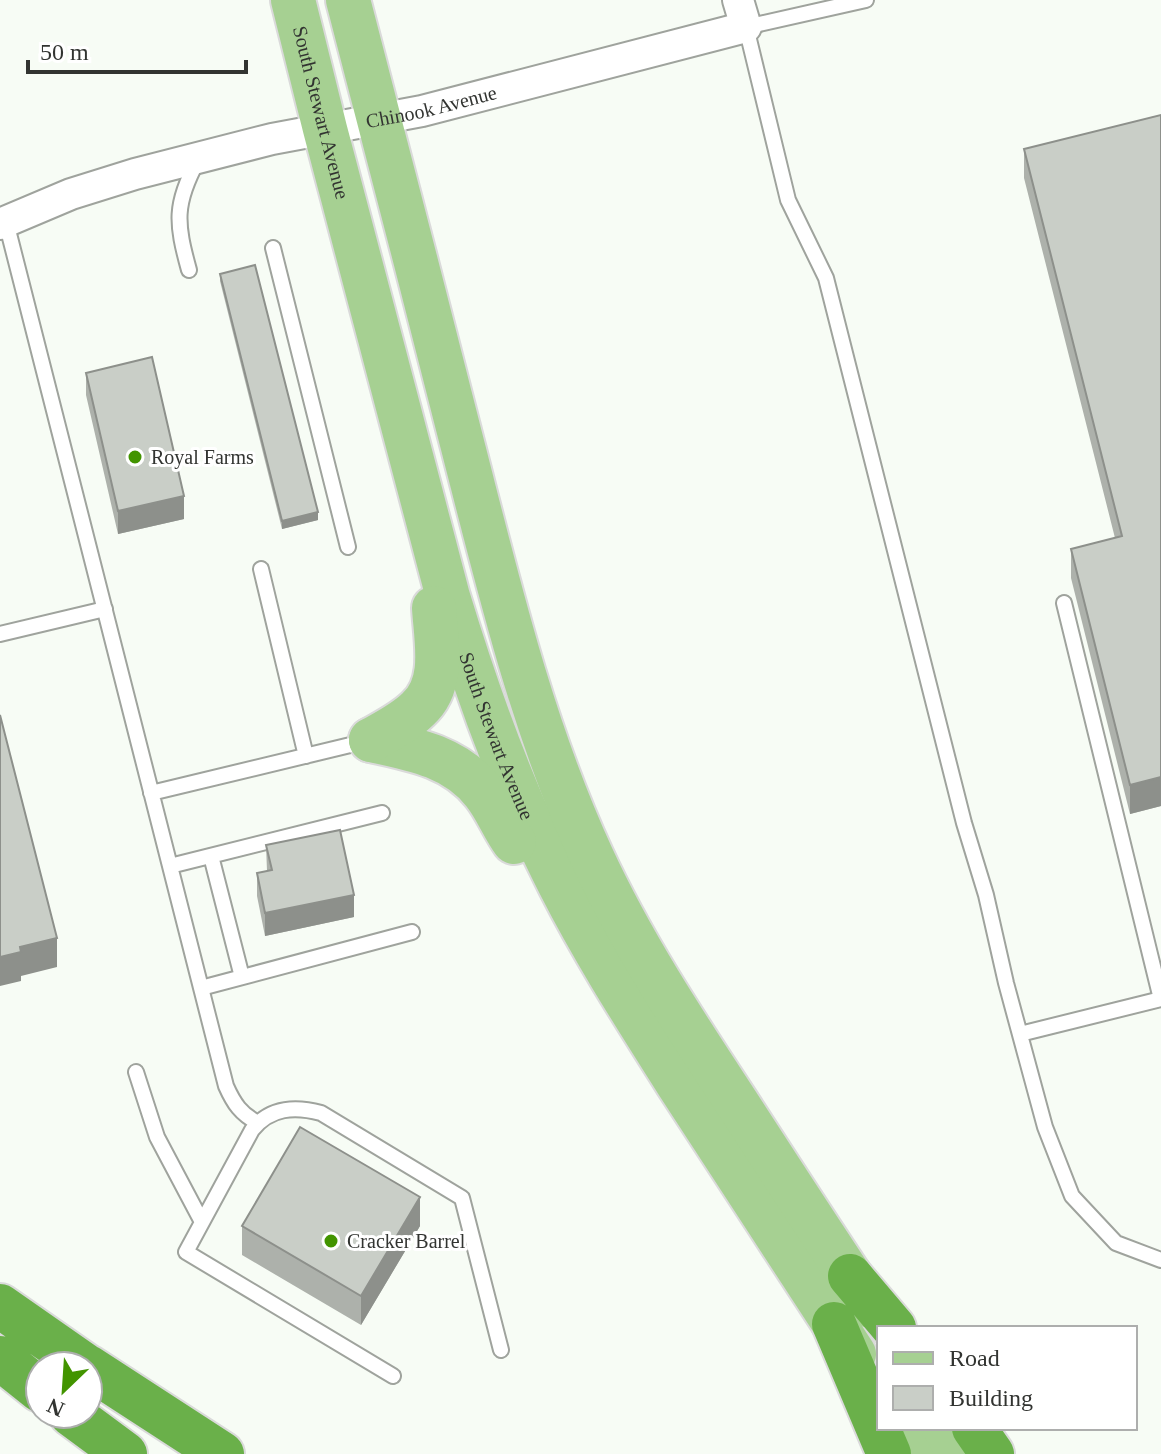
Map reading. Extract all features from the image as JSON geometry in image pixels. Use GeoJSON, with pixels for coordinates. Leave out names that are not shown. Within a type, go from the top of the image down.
{"type":"FeatureCollection","features":[{"type":"Feature","properties":{"kind":"highway"},"geometry":{"type":"LineString","coordinates":[[850,1276],[892,1326]]}},
{"type":"Feature","properties":{"kind":"highway"},"geometry":{"type":"LineString","coordinates":[[0,1306],[63,1350]]}},
{"type":"Feature","properties":{"kind":"highway"},"geometry":{"type":"LineString","coordinates":[[834,1324],[877,1426]]}},
{"type":"Feature","properties":{"kind":"highway"},"geometry":{"type":"LineString","coordinates":[[0,1358],[24,1377]]}},
{"type":"Feature","properties":{"kind":"highway"},"geometry":{"type":"LineString","coordinates":[[104,1378],[222,1454]]}},
{"type":"Feature","properties":{"kind":"highway"},"geometry":{"type":"LineString","coordinates":[[92,1430],[125,1454]]}},
{"type":"Feature","properties":{"kind":"highway"},"geometry":{"type":"LineString","coordinates":[[879,1430],[889,1454]]}},
{"type":"Feature","properties":{"kind":"highway"},"geometry":{"type":"LineString","coordinates":[[975,1430],[992,1454]]}},
{"type":"Feature","properties":{"kind":"main road","name":"South Stewart Avenue"},"geometry":{"type":"LineString","coordinates":[[293,0],[448,597],[497,746],[560,885],[597,954],[877,1390]]}},
{"type":"Feature","properties":{"kind":"main road","name":"South Stewart Avenue"},"geometry":{"type":"LineString","coordinates":[[348,0],[504,608],[544,740],[567,801],[623,920],[678,1014],[884,1326]]}},
{"type":"Feature","properties":{"kind":"main road"},"geometry":{"type":"LineString","coordinates":[[371,740],[421,707],[435,682],[437,650],[429,522]]}},
{"type":"Feature","properties":{"kind":"main road"},"geometry":{"type":"LineString","coordinates":[[371,740],[429,754],[446,761],[470,778],[484,792],[510,836],[597,954]]}},
{"type":"Feature","properties":{"kind":"main road"},"geometry":{"type":"LineString","coordinates":[[902,1430],[916,1454]]}},
{"type":"Feature","properties":{"kind":"main road"},"geometry":{"type":"LineString","coordinates":[[946,1430],[959,1454]]}},
{"type":"Feature","properties":{"kind":"street","name":"Chinook Avenue"},"geometry":{"type":"LineString","coordinates":[[3,223],[101,184],[272,139],[422,111],[742,14]]}},
{"type":"Feature","properties":{"kind":"lane","name":"Chinook Avenue"},"geometry":{"type":"LineString","coordinates":[[742,14],[866,0]]}},
{"type":"Feature","properties":{"kind":"lane"},"geometry":{"type":"LineString","coordinates":[[742,14],[788,200],[826,278],[964,823],[986,895],[1045,1127],[1072,1196],[1116,1243],[1161,1260]]}},
{"type":"Feature","properties":{"kind":"lane"},"geometry":{"type":"LineString","coordinates":[[189,270],[178,217],[184,190],[199,158]]}},
{"type":"Feature","properties":{"kind":"lane"},"geometry":{"type":"LineString","coordinates":[[3,223],[226,1086],[238,1109],[258,1123]]}},
{"type":"Feature","properties":{"kind":"lane"},"geometry":{"type":"LineString","coordinates":[[273,248],[348,547]]}},
{"type":"Feature","properties":{"kind":"lane"},"geometry":{"type":"LineString","coordinates":[[261,569],[306,756]]}},
{"type":"Feature","properties":{"kind":"lane"},"geometry":{"type":"LineString","coordinates":[[1020,1034],[1161,999],[1064,603]]}},
{"type":"Feature","properties":{"kind":"lane"},"geometry":{"type":"LineString","coordinates":[[0,634],[105,609]]}},
{"type":"Feature","properties":{"kind":"lane"},"geometry":{"type":"LineString","coordinates":[[151,793],[371,740]]}},
{"type":"Feature","properties":{"kind":"lane"},"geometry":{"type":"LineString","coordinates":[[170,866],[382,813]]}},
{"type":"Feature","properties":{"kind":"lane"},"geometry":{"type":"LineString","coordinates":[[211,856],[242,977]]}},
{"type":"Feature","properties":{"kind":"lane"},"geometry":{"type":"LineString","coordinates":[[201,988],[412,932]]}},
{"type":"Feature","properties":{"kind":"lane"},"geometry":{"type":"LineString","coordinates":[[136,1072],[157,1137],[202,1222]]}},
{"type":"Feature","properties":{"kind":"lane"},"geometry":{"type":"LineString","coordinates":[[393,1376],[186,1252],[258,1123],[267,1116],[298,1108],[321,1113],[462,1198],[501,1350]]}},
{"type":"Feature","properties":{"kind":"building"},"geometry":{"type":"Polygon","coordinates":[[[1161,115],[1161,777],[1130,785],[1071,549],[1122,536],[1024,149],[1161,115]]]}},
{"type":"Feature","properties":{"kind":"building"},"geometry":{"type":"Polygon","coordinates":[[[255,265],[318,512],[282,521],[220,274],[255,265]]]}},
{"type":"Feature","properties":{"kind":"building","name":"Royal Farms"},"geometry":{"type":"Polygon","coordinates":[[[152,357],[184,496],[118,511],[86,373],[152,357]]]}},
{"type":"Feature","properties":{"kind":"building"},"geometry":{"type":"Polygon","coordinates":[[[0,715],[57,938],[20,947],[21,952],[0,957],[0,715]]]}},
{"type":"Feature","properties":{"kind":"building"},"geometry":{"type":"Polygon","coordinates":[[[340,830],[354,895],[265,913],[257,873],[272,870],[266,845],[340,830]]]}},
{"type":"Feature","properties":{"kind":"building","name":"Cracker Barrel"},"geometry":{"type":"Polygon","coordinates":[[[300,1127],[420,1197],[361,1296],[242,1226],[300,1127]]]}},
{"type":"Feature","properties":{"kind":"place","name":"Royal Farms"},"geometry":{"type":"Point","coordinates":[135,457]}},
{"type":"Feature","properties":{"kind":"place","name":"Cracker Barrel"},"geometry":{"type":"Point","coordinates":[331,1241]}}]}
